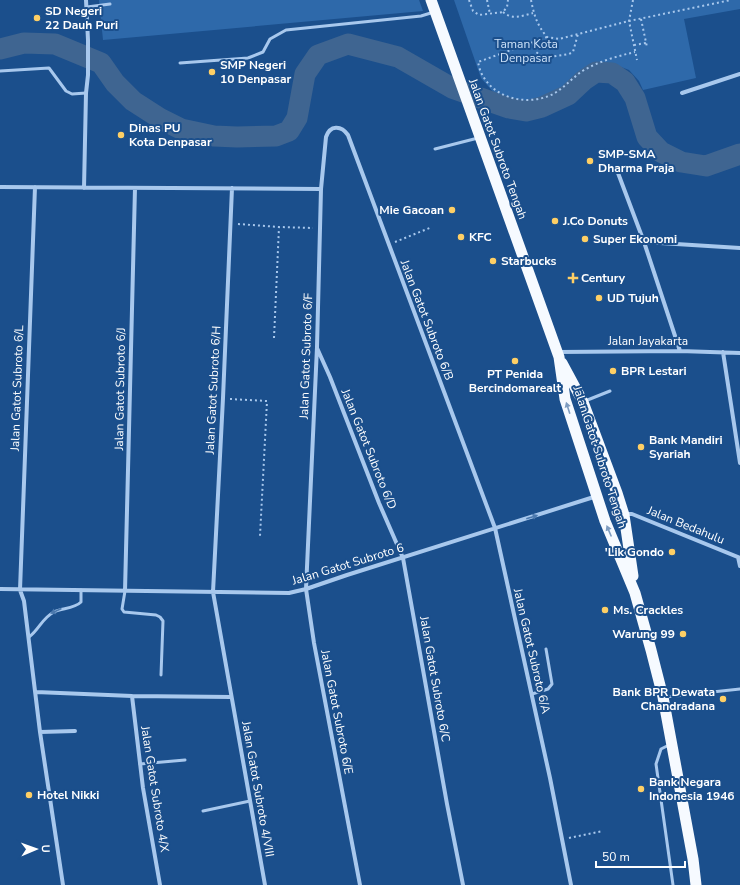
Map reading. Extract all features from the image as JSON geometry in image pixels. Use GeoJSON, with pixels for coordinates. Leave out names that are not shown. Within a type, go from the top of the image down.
{"type":"FeatureCollection","features":[{"type":"Feature","properties":{"kind":"highway","name":"Jalan Gatot Subroto Tengah"},"geometry":{"type":"LineString","coordinates":[[431,0],[558,354],[565,400],[605,521],[635,593],[663,697],[693,859],[696,885]]}},
{"type":"Feature","properties":{"kind":"highway"},"geometry":{"type":"LineString","coordinates":[[558,354],[583,402],[617,493],[624,515],[635,593]]}},
{"type":"Feature","properties":{"kind":"street"},"geometry":{"type":"LineString","coordinates":[[84,188],[86,93],[88,75],[86,0]]}},
{"type":"Feature","properties":{"kind":"street"},"geometry":{"type":"LineString","coordinates":[[682,93],[740,74]]}},
{"type":"Feature","properties":{"kind":"street","name":"Jalan Gatot Subroto 6/F"},"geometry":{"type":"LineString","coordinates":[[306,589],[321,189],[326,137],[329,131],[334,128]]}},
{"type":"Feature","properties":{"kind":"street","name":"Jalan Gatot Subroto 6/B"},"geometry":{"type":"LineString","coordinates":[[334,128],[340,128],[348,135],[495,528]]}},
{"type":"Feature","properties":{"kind":"street"},"geometry":{"type":"LineString","coordinates":[[618,173],[644,242],[680,351]]}},
{"type":"Feature","properties":{"kind":"street"},"geometry":{"type":"LineString","coordinates":[[0,187],[321,189]]}},
{"type":"Feature","properties":{"kind":"street","name":"Jalan Gatot Subroto 6/L"},"geometry":{"type":"LineString","coordinates":[[35,187],[20,590],[24,601],[40,732],[63,885]]}},
{"type":"Feature","properties":{"kind":"street","name":"Jalan Gatot Subroto 6/J"},"geometry":{"type":"LineString","coordinates":[[125,591],[135,188]]}},
{"type":"Feature","properties":{"kind":"street","name":"Jalan Gatot Subroto 6/H"},"geometry":{"type":"LineString","coordinates":[[231,697],[213,592],[232,188]]}},
{"type":"Feature","properties":{"kind":"street"},"geometry":{"type":"LineString","coordinates":[[644,242],[740,248]]}},
{"type":"Feature","properties":{"kind":"street","name":"Jalan Gatot Subroto 6/D"},"geometry":{"type":"LineString","coordinates":[[316,348],[330,377],[379,503],[403,558]]}},
{"type":"Feature","properties":{"kind":"street","name":"Jalan Jayakarta"},"geometry":{"type":"LineString","coordinates":[[558,354],[680,351],[740,353]]}},
{"type":"Feature","properties":{"kind":"street"},"geometry":{"type":"LineString","coordinates":[[723,352],[740,463]]}},
{"type":"Feature","properties":{"kind":"street","name":"Jalan Gatot Subroto 6"},"geometry":{"type":"LineString","coordinates":[[0,589],[289,593],[306,589],[597,496]]}},
{"type":"Feature","properties":{"kind":"street","name":"Jalan Bedahulu"},"geometry":{"type":"LineString","coordinates":[[624,515],[632,514],[739,557]]}},
{"type":"Feature","properties":{"kind":"street","name":"Jalan Gatot Subroto 6/A"},"geometry":{"type":"LineString","coordinates":[[495,528],[550,778],[571,885]]}},
{"type":"Feature","properties":{"kind":"street"},"geometry":{"type":"LineString","coordinates":[[739,557],[740,566]]}},
{"type":"Feature","properties":{"kind":"street","name":"Jalan Gatot Subroto 6/C"},"geometry":{"type":"LineString","coordinates":[[403,558],[463,885]]}},
{"type":"Feature","properties":{"kind":"street","name":"Jalan Gatot Subroto 6/E"},"geometry":{"type":"LineString","coordinates":[[306,589],[314,643],[360,885]]}},
{"type":"Feature","properties":{"kind":"street"},"geometry":{"type":"LineString","coordinates":[[36,692],[132,696],[231,697]]}},
{"type":"Feature","properties":{"kind":"street","name":"Jalan Gatot Subroto 4/X"},"geometry":{"type":"LineString","coordinates":[[132,696],[140,764],[160,885]]}},
{"type":"Feature","properties":{"kind":"street","name":"Jalan Gatot Subroto 4/VIII"},"geometry":{"type":"LineString","coordinates":[[231,697],[265,885]]}},
{"type":"Feature","properties":{"kind":"street"},"geometry":{"type":"LineString","coordinates":[[40,732],[75,731]]}},
{"type":"Feature","properties":{"kind":"lane"},"geometry":{"type":"LineString","coordinates":[[87,7],[110,4]]}},
{"type":"Feature","properties":{"kind":"lane"},"geometry":{"type":"LineString","coordinates":[[180,63],[248,58],[263,52],[270,39],[286,30],[421,16],[435,12]]}},
{"type":"Feature","properties":{"kind":"lane"},"geometry":{"type":"LineString","coordinates":[[0,71],[49,68],[66,92],[72,94],[86,93]]}},
{"type":"Feature","properties":{"kind":"lane"},"geometry":{"type":"LineString","coordinates":[[435,149],[481,137]]}},
{"type":"Feature","properties":{"kind":"lane"},"geometry":{"type":"LineString","coordinates":[[583,402],[610,391]]}},
{"type":"Feature","properties":{"kind":"lane"},"geometry":{"type":"LineString","coordinates":[[29,637],[34,634],[43,620],[52,613],[77,606],[80,602],[81,590]]}},
{"type":"Feature","properties":{"kind":"lane"},"geometry":{"type":"LineString","coordinates":[[125,591],[122,609],[124,612],[156,615],[160,617],[163,622],[161,675]]}},
{"type":"Feature","properties":{"kind":"lane"},"geometry":{"type":"LineString","coordinates":[[532,694],[548,689],[552,684],[546,649]]}},
{"type":"Feature","properties":{"kind":"lane"},"geometry":{"type":"LineString","coordinates":[[663,697],[740,689]]}},
{"type":"Feature","properties":{"kind":"lane"},"geometry":{"type":"LineString","coordinates":[[672,743],[661,749],[656,764],[673,885]]}},
{"type":"Feature","properties":{"kind":"lane"},"geometry":{"type":"LineString","coordinates":[[140,764],[185,760]]}},
{"type":"Feature","properties":{"kind":"lane"},"geometry":{"type":"LineString","coordinates":[[203,811],[250,801]]}},
{"type":"Feature","properties":{"kind":"path"},"geometry":{"type":"LineString","coordinates":[[469,0],[472,9],[479,15],[503,12],[507,7],[508,0]]}},
{"type":"Feature","properties":{"kind":"path"},"geometry":{"type":"LineString","coordinates":[[487,0],[490,14]]}},
{"type":"Feature","properties":{"kind":"path"},"geometry":{"type":"LineString","coordinates":[[531,0],[533,13],[539,28],[547,37]]}},
{"type":"Feature","properties":{"kind":"path"},"geometry":{"type":"LineString","coordinates":[[633,0],[629,21],[637,60]]}},
{"type":"Feature","properties":{"kind":"path"},"geometry":{"type":"LineString","coordinates":[[635,52],[605,60],[584,70],[570,80],[565,86],[544,98],[520,100],[496,91],[483,76],[478,62],[547,37],[559,39],[629,21],[731,0]]}},
{"type":"Feature","properties":{"kind":"path"},"geometry":{"type":"LineString","coordinates":[[503,12],[508,16],[515,17],[533,13]]}},
{"type":"Feature","properties":{"kind":"path"},"geometry":{"type":"LineString","coordinates":[[642,19],[647,47]]}},
{"type":"Feature","properties":{"kind":"path"},"geometry":{"type":"LineString","coordinates":[[533,43],[536,52],[544,58],[569,54],[573,52],[578,34]]}},
{"type":"Feature","properties":{"kind":"path"},"geometry":{"type":"LineString","coordinates":[[634,45],[646,43]]}},
{"type":"Feature","properties":{"kind":"path"},"geometry":{"type":"LineString","coordinates":[[230,223],[279,227],[320,228]]}},
{"type":"Feature","properties":{"kind":"path"},"geometry":{"type":"LineString","coordinates":[[274,338],[279,227]]}},
{"type":"Feature","properties":{"kind":"path"},"geometry":{"type":"LineString","coordinates":[[389,245],[432,227]]}},
{"type":"Feature","properties":{"kind":"path"},"geometry":{"type":"LineString","coordinates":[[223,398],[267,401],[260,536]]}},
{"type":"Feature","properties":{"kind":"path"},"geometry":{"type":"LineString","coordinates":[[562,840],[603,831]]}},
{"type":"Feature","properties":{"kind":"green space"},"geometry":{"type":"Polygon","coordinates":[[[99,0],[419,0],[423,11],[103,40],[99,0]]]}},
{"type":"Feature","properties":{"kind":"green space","name":"Taman Kota Denpasar"},"geometry":{"type":"Polygon","coordinates":[[[454,0],[740,0],[740,9],[684,19],[696,78],[643,90],[639,81],[629,70],[616,65],[604,64],[585,71],[572,80],[566,88],[544,100],[519,102],[495,94],[481,78],[454,0]]]}},
{"type":"Feature","properties":{"kind":"waterway"},"geometry":{"type":"LineString","coordinates":[[0,49],[24,43],[55,44],[101,63],[115,83],[133,101],[161,119],[181,129],[214,136],[237,137],[276,136],[289,131],[297,118],[305,74],[318,55],[348,44],[398,57],[452,88],[509,108],[526,111],[542,107],[568,95],[584,80],[596,72],[612,73],[625,82],[635,98],[647,137],[661,152],[681,162],[706,166],[740,154]]}},
{"type":"Feature","properties":{"kind":"place","name":"SD Negeri 22 Dauh Puri"},"geometry":{"type":"Point","coordinates":[37,18]}},
{"type":"Feature","properties":{"kind":"place","name":"SMP Negeri 10 Denpasar"},"geometry":{"type":"Point","coordinates":[212,72]}},
{"type":"Feature","properties":{"kind":"place","name":"Dinas PU Kota Denpasar"},"geometry":{"type":"Point","coordinates":[121,135]}},
{"type":"Feature","properties":{"kind":"place","name":"SMP-SMA Dharma Praja"},"geometry":{"type":"Point","coordinates":[590,161]}},
{"type":"Feature","properties":{"kind":"place","name":"Mie Gacoan"},"geometry":{"type":"Point","coordinates":[452,210]}},
{"type":"Feature","properties":{"kind":"place","name":"J.Co Donuts"},"geometry":{"type":"Point","coordinates":[555,221]}},
{"type":"Feature","properties":{"kind":"place","name":"KFC"},"geometry":{"type":"Point","coordinates":[461,237]}},
{"type":"Feature","properties":{"kind":"place","name":"Super Ekonomi"},"geometry":{"type":"Point","coordinates":[585,239]}},
{"type":"Feature","properties":{"kind":"place","name":"Starbucks"},"geometry":{"type":"Point","coordinates":[493,261]}},
{"type":"Feature","properties":{"kind":"place","name":"Century"},"geometry":{"type":"Point","coordinates":[573,278]}},
{"type":"Feature","properties":{"kind":"place","name":"UD Tujuh"},"geometry":{"type":"Point","coordinates":[599,298]}},
{"type":"Feature","properties":{"kind":"place","name":"PT Penida Bercindomarealt"},"geometry":{"type":"Point","coordinates":[515,361]}},
{"type":"Feature","properties":{"kind":"place","name":"BPR Lestari"},"geometry":{"type":"Point","coordinates":[613,371]}},
{"type":"Feature","properties":{"kind":"place","name":"Bank Mandiri Syariah"},"geometry":{"type":"Point","coordinates":[641,447]}},
{"type":"Feature","properties":{"kind":"place","name":"'Lik Gondo"},"geometry":{"type":"Point","coordinates":[672,552]}},
{"type":"Feature","properties":{"kind":"place","name":"Ms. Crackles"},"geometry":{"type":"Point","coordinates":[605,610]}},
{"type":"Feature","properties":{"kind":"place","name":"Warung 99"},"geometry":{"type":"Point","coordinates":[683,634]}},
{"type":"Feature","properties":{"kind":"place","name":"Bank BPR Dewata Chandradana"},"geometry":{"type":"Point","coordinates":[723,699]}},
{"type":"Feature","properties":{"kind":"place","name":"Bank Negara Indonesia 1946"},"geometry":{"type":"Point","coordinates":[641,789]}},
{"type":"Feature","properties":{"kind":"place","name":"Hotel Nikki"},"geometry":{"type":"Point","coordinates":[29,795]}}]}
